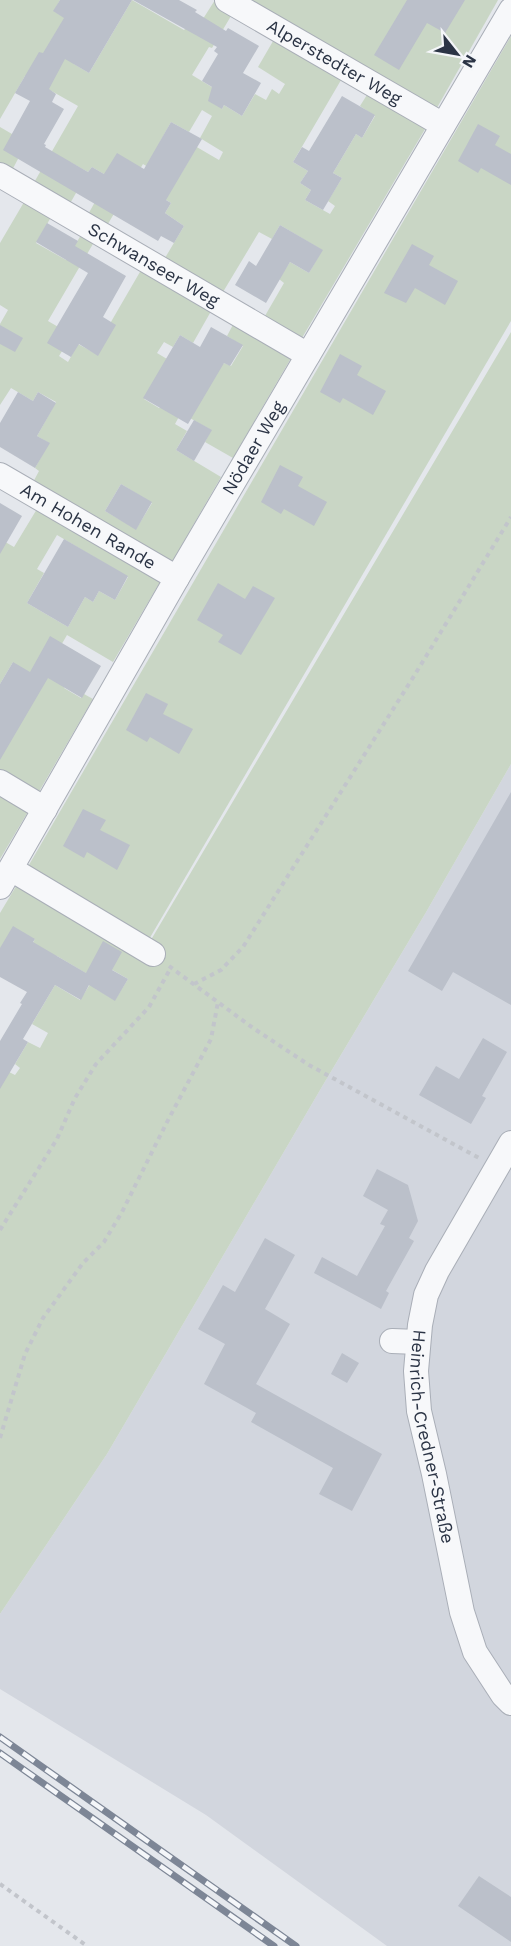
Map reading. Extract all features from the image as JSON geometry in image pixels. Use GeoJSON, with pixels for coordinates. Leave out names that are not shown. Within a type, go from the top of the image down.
{"type":"FeatureCollection","features":[{"type":"Feature","properties":{"kind":"street","name":"Alperstedter Weg"},"geometry":{"type":"LineString","coordinates":[[227,0],[443,125]]}},
{"type":"Feature","properties":{"kind":"street","name":"Nödaer Weg"},"geometry":{"type":"LineString","coordinates":[[5,878],[177,578],[511,10]]}},
{"type":"Feature","properties":{"kind":"street","name":"Schwanseer Weg"},"geometry":{"type":"LineString","coordinates":[[0,175],[308,355]]}},
{"type":"Feature","properties":{"kind":"street","name":"Am Hohen Rande"},"geometry":{"type":"LineString","coordinates":[[0,475],[177,578]]}},
{"type":"Feature","properties":{"kind":"street"},"geometry":{"type":"LineString","coordinates":[[0,783],[45,809]]}},
{"type":"Feature","properties":{"kind":"street"},"geometry":{"type":"LineString","coordinates":[[5,878],[162,961]]}},
{"type":"Feature","properties":{"kind":"street","name":"Heinrich-Credner-Straße"},"geometry":{"type":"LineString","coordinates":[[511,1143],[437,1270],[426,1295],[418,1342],[416,1371],[419,1411],[462,1612],[475,1652],[502,1695],[511,1702]]}},
{"type":"Feature","properties":{"kind":"street"},"geometry":{"type":"LineString","coordinates":[[392,1341],[418,1342]]}},
{"type":"Feature","properties":{"kind":"path"},"geometry":{"type":"LineString","coordinates":[[194,984],[221,970],[243,947],[511,517]]}},
{"type":"Feature","properties":{"kind":"path"},"geometry":{"type":"LineString","coordinates":[[0,1230],[57,1140],[75,1098],[96,1064],[149,1007],[162,961],[253,1028],[309,1065],[482,1160]]}},
{"type":"Feature","properties":{"kind":"path"},"geometry":{"type":"LineString","coordinates":[[0,1438],[25,1354],[43,1318],[83,1263],[104,1242],[122,1212],[211,1039],[218,1002]]}},
{"type":"Feature","properties":{"kind":"path"},"geometry":{"type":"LineString","coordinates":[[0,1884],[87,1946]]}},
{"type":"Feature","properties":{"kind":"shaded area"},"geometry":{"type":"Polygon","coordinates":[[[511,764],[511,1946],[387,1946],[206,1815],[0,1689],[0,1614],[107,1454],[511,764]]]}},
{"type":"Feature","properties":{"kind":"green space"},"geometry":{"type":"Polygon","coordinates":[[[0,0],[60,0],[54,11],[73,23],[85,45],[74,64],[89,73],[132,0],[184,30],[186,28],[194,33],[215,0],[234,11],[212,48],[209,47],[192,75],[215,89],[222,109],[224,105],[242,116],[255,94],[266,100],[272,89],[279,94],[285,84],[258,67],[276,36],[344,75],[293,162],[308,171],[300,183],[311,190],[305,200],[330,214],[335,206],[328,201],[342,178],[333,173],[356,134],[362,138],[375,116],[360,106],[370,90],[428,124],[299,343],[262,321],[284,283],[279,279],[290,262],[309,273],[322,250],[280,225],[272,239],[259,232],[220,297],[162,263],[184,226],[165,213],[171,203],[163,198],[185,167],[195,146],[219,160],[223,152],[200,138],[212,116],[202,110],[189,132],[171,122],[160,142],[151,169],[143,164],[105,229],[86,218],[109,177],[92,167],[88,172],[70,162],[76,193],[68,207],[32,186],[78,106],[25,76],[0,119],[0,0]]]}},
{"type":"Feature","properties":{"kind":"green space"},"geometry":{"type":"Polygon","coordinates":[[[240,0],[498,0],[434,113],[240,0]]]}},
{"type":"Feature","properties":{"kind":"green space"},"geometry":{"type":"Polygon","coordinates":[[[511,36],[511,321],[148,941],[26,870],[511,36]]]}},
{"type":"Feature","properties":{"kind":"green space"},"geometry":{"type":"Polygon","coordinates":[[[0,127],[12,134],[18,159],[10,174],[0,168],[0,127]]]}},
{"type":"Feature","properties":{"kind":"green space"},"geometry":{"type":"Polygon","coordinates":[[[27,197],[54,212],[36,243],[66,260],[84,230],[97,237],[48,321],[72,335],[59,356],[68,362],[78,344],[98,355],[108,327],[144,265],[214,306],[193,343],[180,335],[173,347],[164,342],[157,353],[172,362],[144,399],[159,408],[224,363],[231,366],[243,346],[227,336],[236,319],[294,353],[233,458],[205,442],[211,430],[181,413],[175,424],[187,431],[176,450],[221,477],[169,567],[31,486],[39,471],[35,468],[49,443],[37,436],[56,402],[38,392],[33,401],[11,388],[0,405],[0,324],[8,310],[0,305],[0,243],[27,197]],[[121,484],[105,511],[136,529],[152,503],[121,484]]]}},
{"type":"Feature","properties":{"kind":"green space"},"geometry":{"type":"Polygon","coordinates":[[[511,332],[511,764],[107,1454],[0,1614],[0,1078],[5,1070],[15,1075],[20,1068],[15,1064],[28,1042],[40,1048],[48,1033],[32,1024],[55,985],[80,1000],[94,978],[57,956],[28,952],[35,939],[0,949],[0,913],[18,883],[142,955],[511,332]],[[109,968],[96,989],[115,1000],[128,979],[109,968]]]}},
{"type":"Feature","properties":{"kind":"green space"},"geometry":{"type":"Polygon","coordinates":[[[40,504],[163,577],[113,662],[67,635],[60,647],[64,688],[81,698],[84,694],[93,699],[37,795],[0,773],[0,752],[13,662],[0,684],[0,539],[14,547],[40,504]],[[57,535],[37,569],[44,573],[27,603],[68,627],[85,597],[93,602],[99,591],[115,600],[128,577],[57,535]]]}},
{"type":"Feature","properties":{"kind":"green space"},"geometry":{"type":"Polygon","coordinates":[[[0,786],[32,805],[0,859],[0,786]]]}},
{"type":"Feature","properties":{"kind":"building"},"geometry":{"type":"Polygon","coordinates":[[[60,0],[132,0],[89,73],[65,59],[49,89],[56,94],[52,102],[64,109],[44,144],[45,147],[88,172],[92,167],[104,174],[117,153],[144,169],[171,122],[202,139],[166,200],[171,203],[165,213],[184,226],[174,243],[161,236],[158,241],[3,150],[30,101],[15,93],[39,52],[43,53],[64,18],[53,11],[60,0]]]}},
{"type":"Feature","properties":{"kind":"building"},"geometry":{"type":"Polygon","coordinates":[[[133,0],[179,0],[226,31],[228,28],[259,46],[243,73],[261,83],[242,116],[224,105],[222,109],[208,101],[212,87],[202,81],[218,54],[214,51],[217,47],[133,0]]]}},
{"type":"Feature","properties":{"kind":"building"},"geometry":{"type":"Polygon","coordinates":[[[407,0],[465,0],[445,33],[427,23],[399,70],[374,55],[407,0]]]}},
{"type":"Feature","properties":{"kind":"building"},"geometry":{"type":"Polygon","coordinates":[[[342,96],[375,115],[362,138],[356,134],[333,173],[342,178],[323,210],[305,200],[311,190],[300,183],[308,171],[293,162],[302,147],[309,151],[342,96]]]}},
{"type":"Feature","properties":{"kind":"building"},"geometry":{"type":"Polygon","coordinates":[[[478,124],[500,136],[495,145],[511,154],[511,185],[481,168],[478,173],[458,161],[478,124]]]}},
{"type":"Feature","properties":{"kind":"building"},"geometry":{"type":"Polygon","coordinates":[[[47,223],[78,241],[75,246],[126,276],[103,317],[116,325],[98,356],[79,344],[71,357],[47,343],[88,273],[36,242],[47,223]]]}},
{"type":"Feature","properties":{"kind":"building"},"geometry":{"type":"Polygon","coordinates":[[[280,225],[323,250],[309,273],[290,262],[266,303],[235,285],[249,261],[256,266],[280,225]]]}},
{"type":"Feature","properties":{"kind":"building"},"geometry":{"type":"Polygon","coordinates":[[[412,244],[434,256],[429,265],[458,281],[445,305],[415,288],[406,303],[384,293],[412,244]]]}},
{"type":"Feature","properties":{"kind":"building"},"geometry":{"type":"Polygon","coordinates":[[[0,325],[23,338],[15,352],[0,344],[0,325]]]}},
{"type":"Feature","properties":{"kind":"building"},"geometry":{"type":"Polygon","coordinates":[[[211,327],[243,345],[230,366],[224,363],[188,424],[143,398],[180,335],[200,347],[211,327]]]}},
{"type":"Feature","properties":{"kind":"building"},"geometry":{"type":"Polygon","coordinates":[[[340,354],[362,366],[357,375],[386,391],[373,415],[343,398],[340,403],[320,392],[340,354]]]}},
{"type":"Feature","properties":{"kind":"building"},"geometry":{"type":"Polygon","coordinates":[[[18,392],[33,401],[38,392],[56,403],[37,436],[50,443],[35,468],[0,447],[0,423],[18,392]]]}},
{"type":"Feature","properties":{"kind":"building"},"geometry":{"type":"Polygon","coordinates":[[[194,420],[212,430],[194,461],[176,450],[194,420]]]}},
{"type":"Feature","properties":{"kind":"building"},"geometry":{"type":"Polygon","coordinates":[[[280,465],[303,477],[298,486],[327,502],[314,526],[284,509],[281,514],[261,502],[280,465]]]}},
{"type":"Feature","properties":{"kind":"building"},"geometry":{"type":"Polygon","coordinates":[[[121,484],[152,502],[136,530],[105,511],[121,484]]]}},
{"type":"Feature","properties":{"kind":"building"},"geometry":{"type":"Polygon","coordinates":[[[0,503],[22,516],[0,554],[0,503]]]}},
{"type":"Feature","properties":{"kind":"building"},"geometry":{"type":"Polygon","coordinates":[[[64,539],[128,576],[115,600],[99,591],[93,602],[85,597],[68,627],[27,603],[64,539]]]}},
{"type":"Feature","properties":{"kind":"building"},"geometry":{"type":"Polygon","coordinates":[[[218,583],[245,599],[253,586],[275,598],[241,655],[218,642],[223,635],[197,620],[218,583]]]}},
{"type":"Feature","properties":{"kind":"building"},"geometry":{"type":"Polygon","coordinates":[[[50,636],[101,666],[82,698],[48,678],[0,760],[0,684],[13,662],[30,672],[50,636]]]}},
{"type":"Feature","properties":{"kind":"building"},"geometry":{"type":"Polygon","coordinates":[[[146,693],[168,704],[163,714],[193,729],[179,754],[150,737],[147,742],[126,730],[146,693]]]}},
{"type":"Feature","properties":{"kind":"building"},"geometry":{"type":"Polygon","coordinates":[[[511,792],[511,1005],[453,972],[442,991],[408,971],[511,792]]]}},
{"type":"Feature","properties":{"kind":"building"},"geometry":{"type":"Polygon","coordinates":[[[83,809],[106,820],[100,830],[130,845],[117,870],[87,852],[84,858],[63,846],[83,809]]]}},
{"type":"Feature","properties":{"kind":"building"},"geometry":{"type":"Polygon","coordinates":[[[13,926],[35,939],[33,942],[86,973],[103,941],[122,952],[112,970],[128,979],[115,1001],[89,985],[81,1000],[55,985],[23,1039],[28,1042],[0,1089],[0,1041],[27,992],[0,977],[0,948],[13,926]]]}},
{"type":"Feature","properties":{"kind":"building"},"geometry":{"type":"Polygon","coordinates":[[[483,1038],[507,1052],[482,1096],[486,1098],[471,1124],[419,1095],[436,1066],[459,1079],[483,1038]]]}},
{"type":"Feature","properties":{"kind":"building"},"geometry":{"type":"Polygon","coordinates":[[[377,1169],[408,1185],[418,1221],[409,1238],[414,1241],[386,1291],[389,1293],[381,1309],[314,1273],[322,1257],[357,1276],[385,1226],[380,1224],[388,1210],[363,1196],[377,1169]]]}},
{"type":"Feature","properties":{"kind":"building"},"geometry":{"type":"Polygon","coordinates":[[[265,1238],[295,1255],[265,1309],[290,1324],[256,1384],[382,1454],[352,1511],[319,1494],[333,1468],[251,1422],[256,1413],[204,1384],[225,1344],[198,1329],[223,1285],[235,1292],[265,1238]]]}},
{"type":"Feature","properties":{"kind":"building"},"geometry":{"type":"Polygon","coordinates":[[[342,1353],[359,1363],[347,1383],[331,1374],[342,1353]]]}},
{"type":"Feature","properties":{"kind":"building"},"geometry":{"type":"Polygon","coordinates":[[[479,1876],[511,1897],[511,1942],[458,1906],[479,1876]]]}},
{"type":"Feature","properties":{"kind":"railway"},"geometry":{"type":"LineString","coordinates":[[0,1737],[296,1946]]}},
{"type":"Feature","properties":{"kind":"railway"},"geometry":{"type":"LineString","coordinates":[[0,1753],[274,1946]]}}]}
